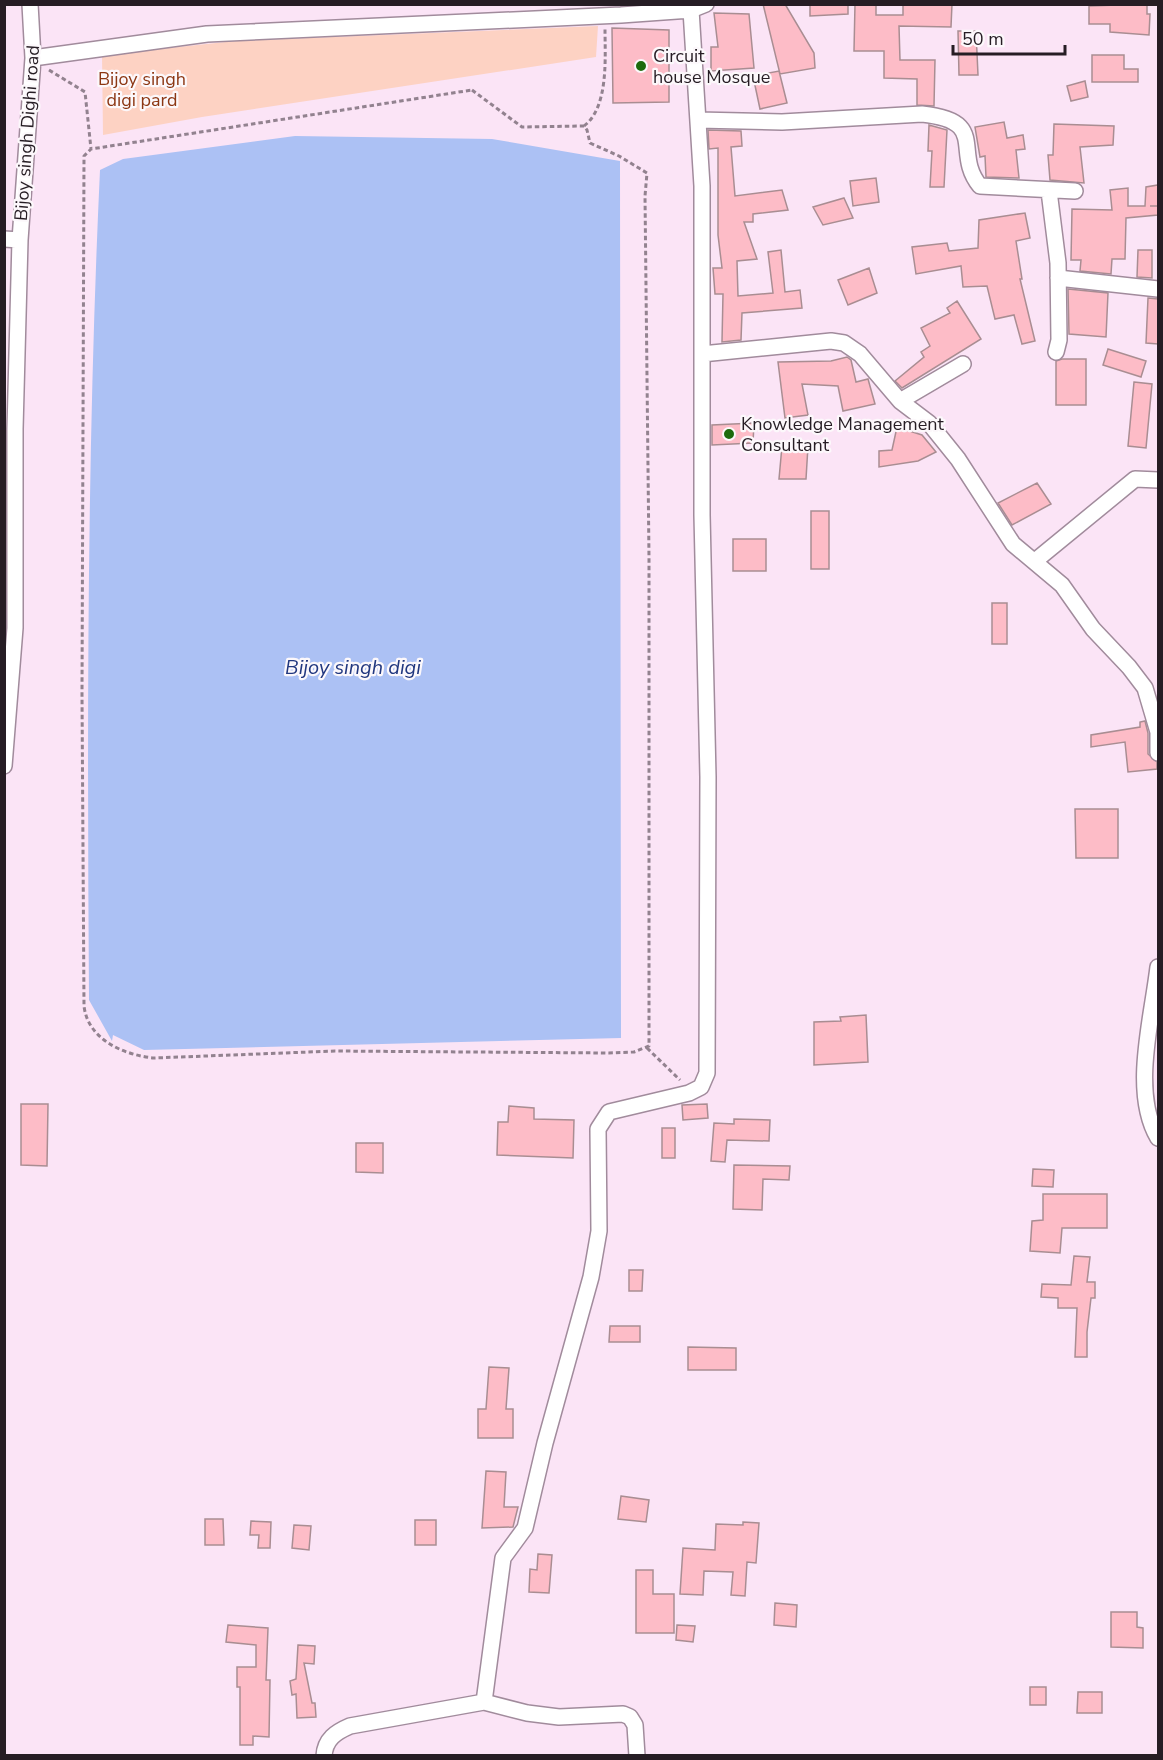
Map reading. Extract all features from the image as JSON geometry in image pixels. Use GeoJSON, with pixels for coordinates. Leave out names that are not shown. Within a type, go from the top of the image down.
{"type":"FeatureCollection","features":[{"type":"Feature","properties":{"kind":"street","name":"Bijoy singh Dighi road"},"geometry":{"type":"LineString","coordinates":[[4,766],[15,628],[12,239],[33,61],[30,4]]}},
{"type":"Feature","properties":{"kind":"street"},"geometry":{"type":"LineString","coordinates":[[33,61],[207,34],[691,10],[706,4]]}},
{"type":"Feature","properties":{"kind":"street"},"geometry":{"type":"LineString","coordinates":[[484,1702],[503,1558],[525,1528],[545,1443],[591,1277],[599,1231],[598,1130],[609,1112],[692,1091],[701,1086],[707,1074],[709,1056],[706,1021],[708,777],[702,527],[702,186],[691,10]]}},
{"type":"Feature","properties":{"kind":"street"},"geometry":{"type":"LineString","coordinates":[[698,120],[782,122],[922,114],[941,116],[952,119],[964,136],[974,179],[980,186],[1074,191]]}},
{"type":"Feature","properties":{"kind":"street"},"geometry":{"type":"LineString","coordinates":[[1049,190],[1058,278],[1059,340],[1056,352]]}},
{"type":"Feature","properties":{"kind":"street"},"geometry":{"type":"LineString","coordinates":[[1058,278],[1158,289]]}},
{"type":"Feature","properties":{"kind":"street"},"geometry":{"type":"LineString","coordinates":[[702,354],[831,341],[844,343],[860,354],[900,400],[943,439],[1013,544],[1062,585],[1093,629],[1129,667],[1145,688],[1158,732],[1158,753]]}},
{"type":"Feature","properties":{"kind":"street"},"geometry":{"type":"LineString","coordinates":[[900,400],[963,364]]}},
{"type":"Feature","properties":{"kind":"street"},"geometry":{"type":"LineString","coordinates":[[1035,561],[1135,479],[1158,480]]}},
{"type":"Feature","properties":{"kind":"street"},"geometry":{"type":"LineString","coordinates":[[1158,967],[1144,1080],[1145,1106],[1158,1138]]}},
{"type":"Feature","properties":{"kind":"street"},"geometry":{"type":"LineString","coordinates":[[324,1755],[324,1750],[334,1733],[350,1726],[484,1702],[527,1713],[560,1717],[623,1714],[630,1717],[634,1725],[637,1755]]}},
{"type":"Feature","properties":{"kind":"path"},"geometry":{"type":"LineString","coordinates":[[605,15],[604,85],[593,116],[584,126],[522,127],[472,90],[91,149],[84,156],[82,520],[84,1006],[87,1020],[103,1040],[139,1057],[335,1051],[609,1053],[634,1052],[647,1048]]}},
{"type":"Feature","properties":{"kind":"path"},"geometry":{"type":"LineString","coordinates":[[33,61],[85,92],[91,149]]}},
{"type":"Feature","properties":{"kind":"path"},"geometry":{"type":"LineString","coordinates":[[584,126],[590,143],[619,156],[647,173],[645,196],[651,1027],[647,1048]]}},
{"type":"Feature","properties":{"kind":"path"},"geometry":{"type":"LineString","coordinates":[[647,1048],[692,1091]]}},
{"type":"Feature","properties":{"kind":"green space","name":"Bijoy singh digi pard"},"geometry":{"type":"Polygon","coordinates":[[[598,26],[596,57],[202,117],[103,135],[102,55],[235,41],[598,26]]]}},
{"type":"Feature","properties":{"kind":"water","name":"Bijoy singh digi"},"geometry":{"type":"Polygon","coordinates":[[[295,136],[492,139],[620,161],[621,1038],[144,1050],[113,1035],[112,1041],[89,1000],[89,585],[100,170],[123,159],[295,136]]]}},
{"type":"Feature","properties":{"kind":"building"},"geometry":{"type":"Polygon","coordinates":[[[763,4],[785,4],[814,53],[815,68],[780,74],[763,4]]]}},
{"type":"Feature","properties":{"kind":"building"},"geometry":{"type":"Polygon","coordinates":[[[810,4],[848,4],[848,14],[810,16],[810,4]]]}},
{"type":"Feature","properties":{"kind":"building"},"geometry":{"type":"Polygon","coordinates":[[[855,4],[876,4],[876,15],[903,15],[903,4],[952,4],[951,27],[899,26],[900,60],[935,60],[934,106],[917,105],[917,79],[884,78],[884,51],[854,51],[855,4]]]}},
{"type":"Feature","properties":{"kind":"building"},"geometry":{"type":"Polygon","coordinates":[[[1147,4],[1147,14],[1150,14],[1149,35],[1110,32],[1110,24],[1089,24],[1089,6],[1147,4]]]}},
{"type":"Feature","properties":{"kind":"building"},"geometry":{"type":"Polygon","coordinates":[[[714,13],[749,14],[754,68],[711,71],[711,47],[718,47],[714,13]]]}},
{"type":"Feature","properties":{"kind":"building","name":"Circuit house Mosque"},"geometry":{"type":"Polygon","coordinates":[[[612,28],[669,30],[669,102],[613,103],[612,28]]]}},
{"type":"Feature","properties":{"kind":"building"},"geometry":{"type":"Polygon","coordinates":[[[958,31],[976,31],[978,75],[959,75],[958,31]]]}},
{"type":"Feature","properties":{"kind":"building"},"geometry":{"type":"Polygon","coordinates":[[[1092,55],[1124,55],[1124,69],[1138,69],[1138,82],[1092,82],[1092,55]]]}},
{"type":"Feature","properties":{"kind":"building"},"geometry":{"type":"Polygon","coordinates":[[[779,71],[787,103],[760,109],[753,76],[779,71]]]}},
{"type":"Feature","properties":{"kind":"building"},"geometry":{"type":"Polygon","coordinates":[[[1085,81],[1088,97],[1071,101],[1067,86],[1085,81]]]}},
{"type":"Feature","properties":{"kind":"building"},"geometry":{"type":"Polygon","coordinates":[[[1004,122],[1007,138],[1023,135],[1025,149],[1016,150],[1019,178],[986,177],[985,156],[980,157],[975,127],[1004,122]]]}},
{"type":"Feature","properties":{"kind":"building"},"geometry":{"type":"Polygon","coordinates":[[[1054,124],[1114,126],[1113,145],[1080,147],[1084,183],[1050,180],[1048,155],[1053,155],[1054,124]]]}},
{"type":"Feature","properties":{"kind":"building"},"geometry":{"type":"Polygon","coordinates":[[[929,125],[947,130],[944,187],[930,187],[932,151],[928,151],[929,125]]]}},
{"type":"Feature","properties":{"kind":"building"},"geometry":{"type":"Polygon","coordinates":[[[708,130],[741,131],[742,146],[731,147],[735,196],[782,190],[788,210],[753,214],[753,222],[744,222],[757,259],[737,261],[738,296],[773,293],[768,252],[781,250],[785,292],[800,290],[802,308],[742,313],[741,340],[722,342],[723,294],[715,294],[713,268],[722,268],[718,235],[718,148],[709,149],[708,130]]]}},
{"type":"Feature","properties":{"kind":"building"},"geometry":{"type":"Polygon","coordinates":[[[876,178],[879,202],[853,206],[850,181],[876,178]]]}},
{"type":"Feature","properties":{"kind":"building"},"geometry":{"type":"Polygon","coordinates":[[[1158,185],[1158,215],[1126,218],[1125,259],[1112,259],[1111,274],[1080,271],[1081,260],[1071,260],[1072,209],[1112,210],[1110,190],[1128,188],[1128,206],[1145,206],[1146,187],[1158,185]]]}},
{"type":"Feature","properties":{"kind":"building"},"geometry":{"type":"Polygon","coordinates":[[[844,198],[853,218],[823,225],[813,207],[844,198]]]}},
{"type":"Feature","properties":{"kind":"building"},"geometry":{"type":"Polygon","coordinates":[[[1025,213],[1030,238],[1016,241],[1022,279],[1020,279],[1035,341],[1022,344],[1014,315],[995,319],[987,286],[963,287],[961,266],[916,274],[912,247],[947,243],[949,251],[978,248],[979,220],[1025,213]]]}},
{"type":"Feature","properties":{"kind":"building"},"geometry":{"type":"Polygon","coordinates":[[[1138,250],[1152,250],[1152,278],[1137,277],[1138,250]]]}},
{"type":"Feature","properties":{"kind":"building"},"geometry":{"type":"Polygon","coordinates":[[[869,268],[877,293],[848,305],[838,280],[869,268]]]}},
{"type":"Feature","properties":{"kind":"building"},"geometry":{"type":"Polygon","coordinates":[[[1068,289],[1108,293],[1106,337],[1069,334],[1068,289]]]}},
{"type":"Feature","properties":{"kind":"building"},"geometry":{"type":"Polygon","coordinates":[[[1148,298],[1158,299],[1158,344],[1146,343],[1148,298]]]}},
{"type":"Feature","properties":{"kind":"building"},"geometry":{"type":"Polygon","coordinates":[[[957,301],[981,339],[902,388],[895,381],[924,357],[921,352],[930,346],[921,328],[950,313],[947,308],[957,301]]]}},
{"type":"Feature","properties":{"kind":"building"},"geometry":{"type":"Polygon","coordinates":[[[1108,349],[1146,361],[1141,377],[1103,365],[1108,349]]]}},
{"type":"Feature","properties":{"kind":"building"},"geometry":{"type":"Polygon","coordinates":[[[847,357],[851,360],[856,382],[868,379],[875,404],[843,411],[838,386],[802,384],[808,415],[785,418],[778,362],[831,361],[847,357]]]}},
{"type":"Feature","properties":{"kind":"building"},"geometry":{"type":"Polygon","coordinates":[[[1086,359],[1086,405],[1056,405],[1056,361],[1086,359]]]}},
{"type":"Feature","properties":{"kind":"building"},"geometry":{"type":"Polygon","coordinates":[[[1134,382],[1152,384],[1146,448],[1128,446],[1134,382]]]}},
{"type":"Feature","properties":{"kind":"building","name":"Knowledge Management Consultant"},"geometry":{"type":"Polygon","coordinates":[[[754,423],[753,443],[712,445],[712,425],[754,423]]]}},
{"type":"Feature","properties":{"kind":"building"},"geometry":{"type":"Polygon","coordinates":[[[897,427],[922,435],[936,452],[918,461],[879,467],[879,451],[892,450],[897,427]]]}},
{"type":"Feature","properties":{"kind":"building"},"geometry":{"type":"Polygon","coordinates":[[[782,446],[808,446],[806,479],[779,479],[782,446]]]}},
{"type":"Feature","properties":{"kind":"building"},"geometry":{"type":"Polygon","coordinates":[[[1037,483],[1051,504],[1012,525],[998,503],[1037,483]]]}},
{"type":"Feature","properties":{"kind":"building"},"geometry":{"type":"Polygon","coordinates":[[[811,511],[829,511],[829,569],[811,569],[811,511]]]}},
{"type":"Feature","properties":{"kind":"building"},"geometry":{"type":"Polygon","coordinates":[[[733,539],[766,539],[766,571],[733,571],[733,539]]]}},
{"type":"Feature","properties":{"kind":"building"},"geometry":{"type":"Polygon","coordinates":[[[992,603],[1007,603],[1007,644],[992,644],[992,603]]]}},
{"type":"Feature","properties":{"kind":"building"},"geometry":{"type":"Polygon","coordinates":[[[1145,721],[1148,733],[1148,754],[1157,762],[1157,769],[1128,772],[1125,742],[1091,747],[1091,735],[1140,727],[1140,722],[1145,721]]]}},
{"type":"Feature","properties":{"kind":"building"},"geometry":{"type":"Polygon","coordinates":[[[1075,809],[1118,809],[1118,858],[1076,858],[1075,809]]]}},
{"type":"Feature","properties":{"kind":"building"},"geometry":{"type":"Polygon","coordinates":[[[866,1015],[868,1062],[814,1065],[814,1022],[841,1021],[840,1017],[866,1015]]]}},
{"type":"Feature","properties":{"kind":"building"},"geometry":{"type":"Polygon","coordinates":[[[21,1104],[48,1104],[47,1166],[21,1165],[21,1104]]]}},
{"type":"Feature","properties":{"kind":"building"},"geometry":{"type":"Polygon","coordinates":[[[707,1104],[708,1118],[683,1120],[682,1105],[707,1104]]]}},
{"type":"Feature","properties":{"kind":"building"},"geometry":{"type":"Polygon","coordinates":[[[509,1106],[534,1108],[534,1119],[574,1120],[573,1158],[497,1155],[498,1122],[508,1122],[509,1106]]]}},
{"type":"Feature","properties":{"kind":"building"},"geometry":{"type":"Polygon","coordinates":[[[734,1119],[770,1120],[769,1141],[727,1140],[725,1162],[711,1161],[714,1123],[734,1124],[734,1119]]]}},
{"type":"Feature","properties":{"kind":"building"},"geometry":{"type":"Polygon","coordinates":[[[662,1128],[675,1128],[675,1158],[662,1158],[662,1128]]]}},
{"type":"Feature","properties":{"kind":"building"},"geometry":{"type":"Polygon","coordinates":[[[356,1143],[383,1143],[383,1173],[356,1172],[356,1143]]]}},
{"type":"Feature","properties":{"kind":"building"},"geometry":{"type":"Polygon","coordinates":[[[734,1165],[790,1166],[789,1180],[763,1179],[762,1210],[733,1209],[734,1165]]]}},
{"type":"Feature","properties":{"kind":"building"},"geometry":{"type":"Polygon","coordinates":[[[1033,1169],[1054,1170],[1053,1187],[1032,1186],[1033,1169]]]}},
{"type":"Feature","properties":{"kind":"building"},"geometry":{"type":"Polygon","coordinates":[[[1043,1194],[1107,1194],[1107,1228],[1062,1228],[1060,1253],[1030,1251],[1032,1221],[1043,1220],[1043,1194]]]}},
{"type":"Feature","properties":{"kind":"building"},"geometry":{"type":"Polygon","coordinates":[[[1074,1256],[1090,1257],[1087,1282],[1095,1282],[1095,1298],[1091,1298],[1087,1332],[1087,1357],[1075,1357],[1077,1308],[1058,1308],[1058,1298],[1041,1297],[1042,1284],[1071,1285],[1074,1256]]]}},
{"type":"Feature","properties":{"kind":"building"},"geometry":{"type":"Polygon","coordinates":[[[629,1270],[643,1270],[642,1291],[629,1291],[629,1270]]]}},
{"type":"Feature","properties":{"kind":"building"},"geometry":{"type":"Polygon","coordinates":[[[610,1326],[640,1326],[640,1342],[609,1342],[610,1326]]]}},
{"type":"Feature","properties":{"kind":"building"},"geometry":{"type":"Polygon","coordinates":[[[688,1347],[736,1348],[736,1370],[688,1370],[688,1347]]]}},
{"type":"Feature","properties":{"kind":"building"},"geometry":{"type":"Polygon","coordinates":[[[489,1367],[509,1368],[506,1409],[513,1409],[513,1438],[478,1438],[478,1409],[486,1409],[489,1367]]]}},
{"type":"Feature","properties":{"kind":"building"},"geometry":{"type":"Polygon","coordinates":[[[486,1471],[506,1472],[504,1507],[518,1507],[513,1527],[482,1528],[486,1471]]]}},
{"type":"Feature","properties":{"kind":"building"},"geometry":{"type":"Polygon","coordinates":[[[621,1496],[649,1500],[646,1522],[618,1519],[621,1496]]]}},
{"type":"Feature","properties":{"kind":"building"},"geometry":{"type":"Polygon","coordinates":[[[205,1519],[223,1519],[224,1545],[205,1545],[205,1519]]]}},
{"type":"Feature","properties":{"kind":"building"},"geometry":{"type":"Polygon","coordinates":[[[415,1520],[436,1520],[436,1545],[415,1545],[415,1520]]]}},
{"type":"Feature","properties":{"kind":"building"},"geometry":{"type":"Polygon","coordinates":[[[251,1521],[271,1522],[270,1548],[258,1548],[259,1535],[250,1535],[251,1521]]]}},
{"type":"Feature","properties":{"kind":"building"},"geometry":{"type":"Polygon","coordinates":[[[743,1522],[759,1523],[756,1563],[747,1562],[745,1596],[731,1595],[733,1572],[704,1571],[703,1595],[680,1594],[683,1548],[715,1550],[716,1524],[743,1525],[743,1522]]]}},
{"type":"Feature","properties":{"kind":"building"},"geometry":{"type":"Polygon","coordinates":[[[294,1525],[311,1526],[309,1550],[292,1548],[294,1525]]]}},
{"type":"Feature","properties":{"kind":"building"},"geometry":{"type":"Polygon","coordinates":[[[538,1554],[552,1555],[549,1593],[529,1592],[530,1569],[537,1570],[538,1554]]]}},
{"type":"Feature","properties":{"kind":"building"},"geometry":{"type":"Polygon","coordinates":[[[636,1570],[653,1570],[653,1594],[674,1594],[674,1633],[636,1633],[636,1570]]]}},
{"type":"Feature","properties":{"kind":"building"},"geometry":{"type":"Polygon","coordinates":[[[775,1603],[797,1605],[796,1627],[774,1625],[775,1603]]]}},
{"type":"Feature","properties":{"kind":"building"},"geometry":{"type":"Polygon","coordinates":[[[1111,1612],[1137,1612],[1137,1627],[1143,1628],[1143,1648],[1111,1647],[1111,1612]]]}},
{"type":"Feature","properties":{"kind":"building"},"geometry":{"type":"Polygon","coordinates":[[[228,1625],[268,1628],[266,1680],[270,1680],[269,1737],[253,1736],[253,1745],[240,1745],[240,1687],[237,1687],[237,1667],[256,1667],[256,1645],[226,1642],[228,1625]]]}},
{"type":"Feature","properties":{"kind":"building"},"geometry":{"type":"Polygon","coordinates":[[[677,1625],[695,1626],[693,1642],[676,1640],[677,1625]]]}},
{"type":"Feature","properties":{"kind":"building"},"geometry":{"type":"Polygon","coordinates":[[[298,1645],[315,1646],[314,1664],[304,1663],[312,1703],[315,1703],[316,1717],[297,1718],[296,1694],[292,1695],[290,1681],[296,1679],[298,1645]]]}},
{"type":"Feature","properties":{"kind":"building"},"geometry":{"type":"Polygon","coordinates":[[[1030,1687],[1046,1687],[1046,1705],[1030,1705],[1030,1687]]]}},
{"type":"Feature","properties":{"kind":"building"},"geometry":{"type":"Polygon","coordinates":[[[1078,1692],[1102,1692],[1102,1713],[1077,1713],[1078,1692]]]}},
{"type":"Feature","properties":{"kind":"place","name":"Circuit house Mosque"},"geometry":{"type":"Point","coordinates":[641,66]}},
{"type":"Feature","properties":{"kind":"place","name":"Knowledge Management Consultant"},"geometry":{"type":"Point","coordinates":[729,434]}}]}
